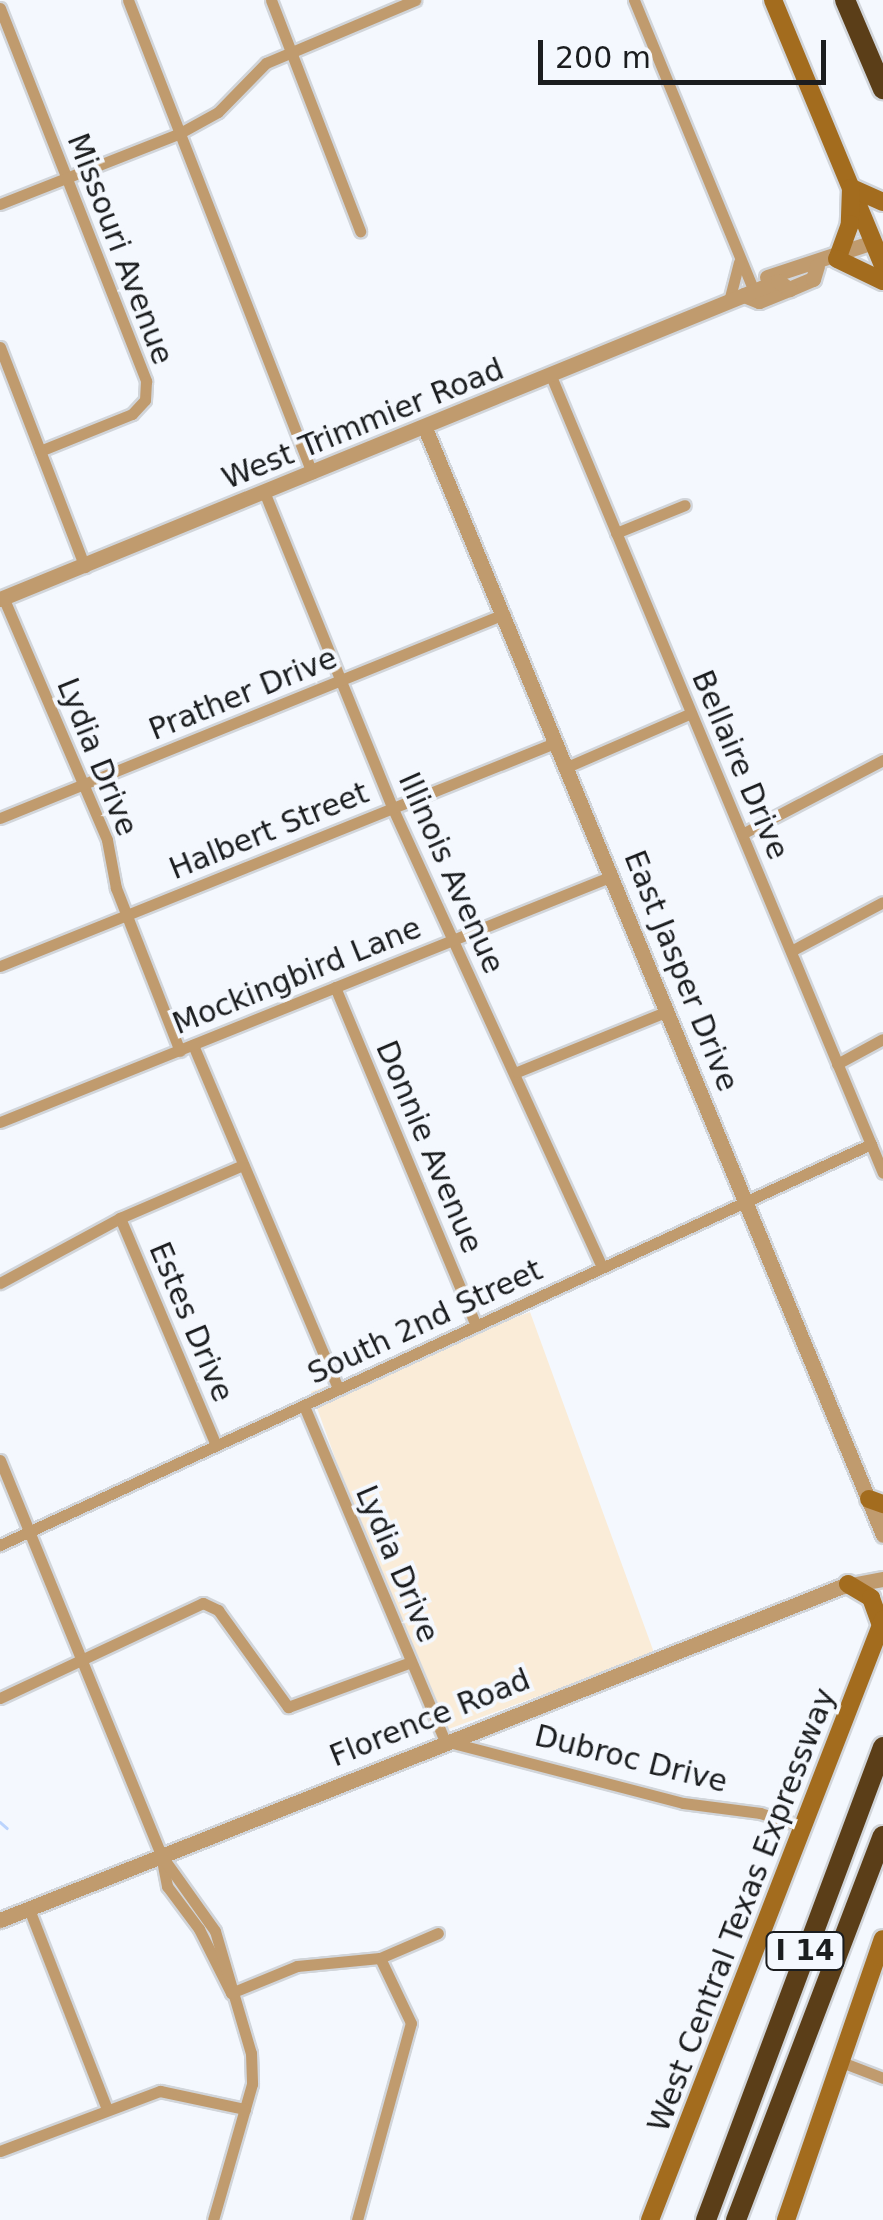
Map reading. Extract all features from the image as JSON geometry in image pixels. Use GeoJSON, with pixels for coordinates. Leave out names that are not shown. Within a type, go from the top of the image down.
{"type":"FeatureCollection","features":[{"type":"Feature","properties":{"kind":"highway"},"geometry":{"type":"LineString","coordinates":[[845,0],[883,89]]}},
{"type":"Feature","properties":{"kind":"highway","name":"I 14"},"geometry":{"type":"LineString","coordinates":[[706,2220],[883,1747]]}},
{"type":"Feature","properties":{"kind":"highway","name":"I 14"},"geometry":{"type":"LineString","coordinates":[[736,2220],[883,1836]]}},
{"type":"Feature","properties":{"kind":"highway"},"geometry":{"type":"LineString","coordinates":[[691,2220],[730,2156]]}},
{"type":"Feature","properties":{"kind":"main road"},"geometry":{"type":"LineString","coordinates":[[773,0],[851,188],[878,240],[883,265]]}},
{"type":"Feature","properties":{"kind":"main road"},"geometry":{"type":"LineString","coordinates":[[851,188],[883,202]]}},
{"type":"Feature","properties":{"kind":"main road"},"geometry":{"type":"LineString","coordinates":[[851,188],[850,224],[837,258],[883,281]]}},
{"type":"Feature","properties":{"kind":"main road"},"geometry":{"type":"LineString","coordinates":[[848,1584],[872,1598],[882,1622]]}},
{"type":"Feature","properties":{"kind":"main road","name":"West Central Texas Expressway"},"geometry":{"type":"LineString","coordinates":[[650,2220],[882,1622]]}},
{"type":"Feature","properties":{"kind":"main road"},"geometry":{"type":"LineString","coordinates":[[786,2220],[883,1939]]}},
{"type":"Feature","properties":{"kind":"street"},"geometry":{"type":"LineString","coordinates":[[128,0],[312,474]]}},
{"type":"Feature","properties":{"kind":"street"},"geometry":{"type":"LineString","coordinates":[[271,0],[360,231]]}},
{"type":"Feature","properties":{"kind":"street"},"geometry":{"type":"LineString","coordinates":[[0,204],[180,133],[218,112],[266,64],[415,0]]}},
{"type":"Feature","properties":{"kind":"street"},"geometry":{"type":"LineString","coordinates":[[634,0],[740,258],[742,293]]}},
{"type":"Feature","properties":{"kind":"street","name":"Missouri Avenue"},"geometry":{"type":"LineString","coordinates":[[0,8],[146,381],[145,400],[132,414],[40,451]]}},
{"type":"Feature","properties":{"kind":"street","name":"West Trimmier Road"},"geometry":{"type":"LineString","coordinates":[[2,598],[551,376],[742,293],[805,261],[816,266],[878,240]]}},
{"type":"Feature","properties":{"kind":"street"},"geometry":{"type":"LineString","coordinates":[[740,258],[742,293]]}},
{"type":"Feature","properties":{"kind":"street","name":"West Trimmier Road"},"geometry":{"type":"LineString","coordinates":[[742,293],[759,301],[813,279],[816,266]]}},
{"type":"Feature","properties":{"kind":"street"},"geometry":{"type":"LineString","coordinates":[[0,347],[85,566]]}},
{"type":"Feature","properties":{"kind":"street","name":"Bellaire Drive"},"geometry":{"type":"LineString","coordinates":[[551,376],[883,1174]]}},
{"type":"Feature","properties":{"kind":"street","name":"East Jasper Drive"},"geometry":{"type":"LineString","coordinates":[[425,428],[746,1202],[876,1502],[883,1535]]}},
{"type":"Feature","properties":{"kind":"street","name":"Illinois Avenue"},"geometry":{"type":"LineString","coordinates":[[265,494],[392,809],[517,1072],[602,1267]]}},
{"type":"Feature","properties":{"kind":"street"},"geometry":{"type":"LineString","coordinates":[[616,533],[684,505]]}},
{"type":"Feature","properties":{"kind":"street","name":"Lydia Drive"},"geometry":{"type":"LineString","coordinates":[[2,598],[108,840],[126,915],[180,1051]]}},
{"type":"Feature","properties":{"kind":"street","name":"Prather Drive"},"geometry":{"type":"LineString","coordinates":[[0,818],[504,614]]}},
{"type":"Feature","properties":{"kind":"street"},"geometry":{"type":"LineString","coordinates":[[567,767],[691,713]]}},
{"type":"Feature","properties":{"kind":"street","name":"Halbert Street"},"geometry":{"type":"LineString","coordinates":[[0,966],[557,742]]}},
{"type":"Feature","properties":{"kind":"street"},"geometry":{"type":"LineString","coordinates":[[742,834],[883,760]]}},
{"type":"Feature","properties":{"kind":"street","name":"Mockingbird Lane"},"geometry":{"type":"LineString","coordinates":[[0,1122],[612,876]]}},
{"type":"Feature","properties":{"kind":"street"},"geometry":{"type":"LineString","coordinates":[[792,951],[883,902]]}},
{"type":"Feature","properties":{"kind":"street","name":"Donnie Avenue"},"geometry":{"type":"LineString","coordinates":[[335,987],[476,1326]]}},
{"type":"Feature","properties":{"kind":"street"},"geometry":{"type":"LineString","coordinates":[[517,1072],[668,1011]]}},
{"type":"Feature","properties":{"kind":"street"},"geometry":{"type":"LineString","coordinates":[[837,1064],[883,1039]]}},
{"type":"Feature","properties":{"kind":"street"},"geometry":{"type":"LineString","coordinates":[[193,1045],[338,1389]]}},
{"type":"Feature","properties":{"kind":"street","name":"South 2nd Street"},"geometry":{"type":"LineString","coordinates":[[0,1545],[871,1144]]}},
{"type":"Feature","properties":{"kind":"street"},"geometry":{"type":"LineString","coordinates":[[0,1282],[120,1218],[243,1165]]}},
{"type":"Feature","properties":{"kind":"street","name":"Estes Drive"},"geometry":{"type":"LineString","coordinates":[[120,1218],[216,1446]]}},
{"type":"Feature","properties":{"kind":"street","name":"Lydia Drive"},"geometry":{"type":"LineString","coordinates":[[304,1406],[445,1741]]}},
{"type":"Feature","properties":{"kind":"street"},"geometry":{"type":"LineString","coordinates":[[0,1460],[160,1855],[168,1886],[205,1926],[251,2053],[245,2109],[213,2220]]}},
{"type":"Feature","properties":{"kind":"street","name":"Florence Road"},"geometry":{"type":"LineString","coordinates":[[0,1920],[848,1584],[883,1579]]}},
{"type":"Feature","properties":{"kind":"street"},"geometry":{"type":"LineString","coordinates":[[0,1698],[203,1604],[218,1610],[288,1707],[412,1662]]}},
{"type":"Feature","properties":{"kind":"street","name":"Dubroc Drive"},"geometry":{"type":"LineString","coordinates":[[445,1741],[684,1803],[760,1813],[805,1827]]}},
{"type":"Feature","properties":{"kind":"street"},"geometry":{"type":"LineString","coordinates":[[28,1909],[107,2108]]}},
{"type":"Feature","properties":{"kind":"street"},"geometry":{"type":"LineString","coordinates":[[232,1993],[297,1966],[380,1958],[438,1933]]}},
{"type":"Feature","properties":{"kind":"street"},"geometry":{"type":"LineString","coordinates":[[357,2220],[411,2023],[380,1958]]}},
{"type":"Feature","properties":{"kind":"street"},"geometry":{"type":"LineString","coordinates":[[839,2061],[883,2078]]}},
{"type":"Feature","properties":{"kind":"street"},"geometry":{"type":"LineString","coordinates":[[0,2151],[160,2091],[245,2109]]}},
{"type":"Feature","properties":{"kind":"shaded area"},"geometry":{"type":"Polygon","coordinates":[[[530,1312],[654,1654],[436,1734],[311,1392],[530,1312]]]}},
{"type":"Feature","properties":{"kind":"waterway"},"geometry":{"type":"LineString","coordinates":[[0,1822],[7,1828]]}}]}
